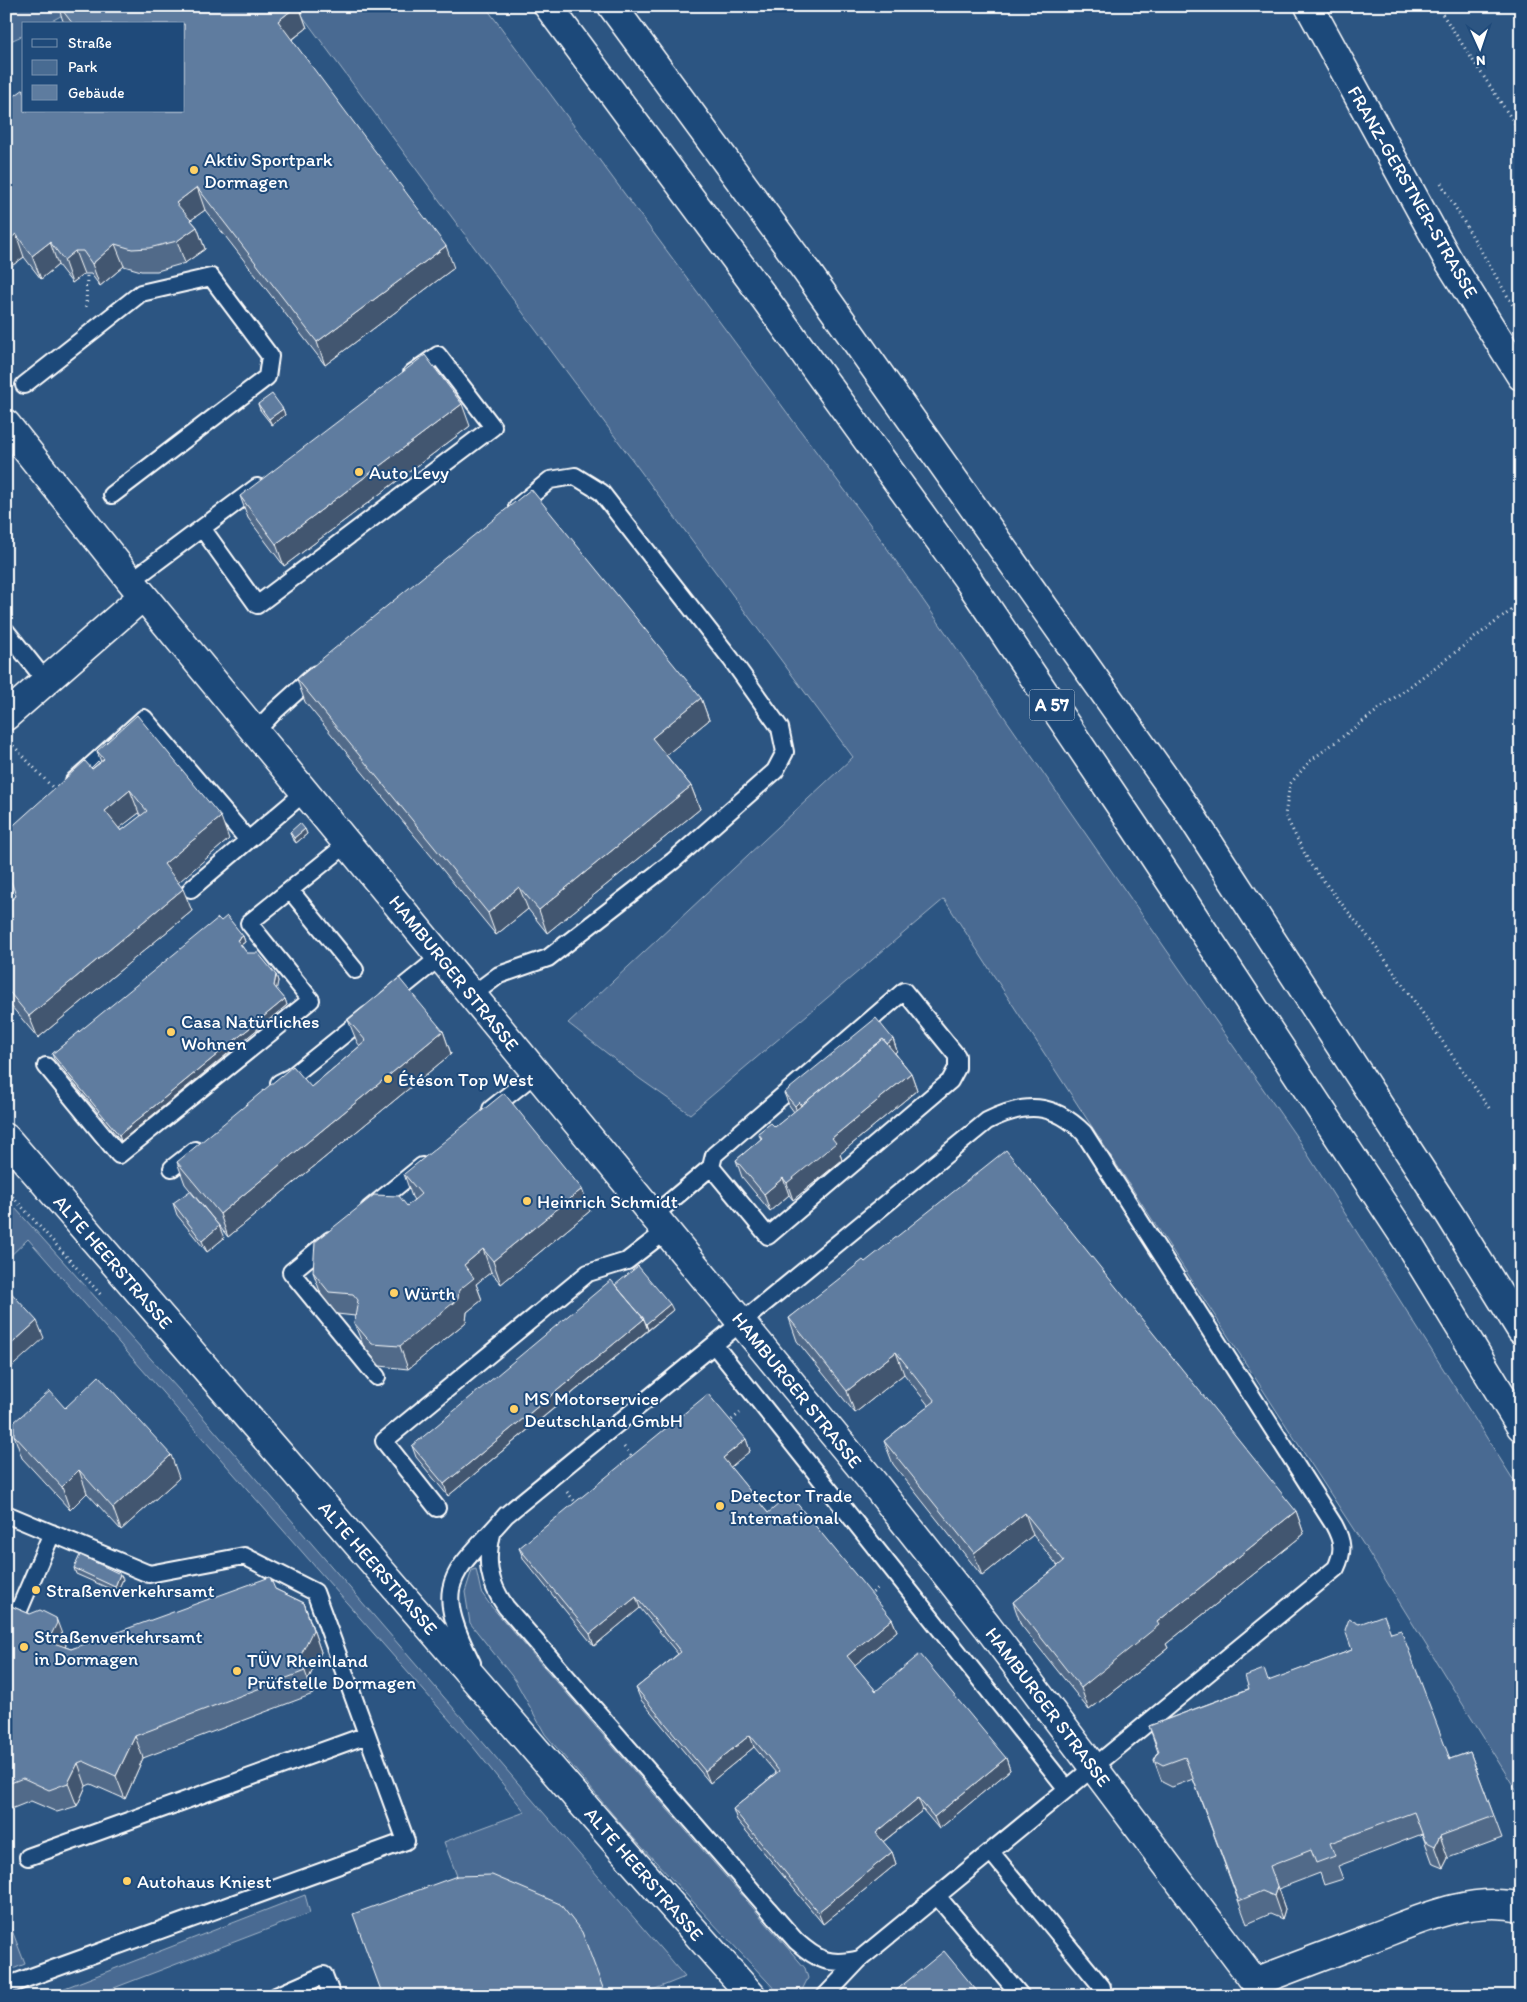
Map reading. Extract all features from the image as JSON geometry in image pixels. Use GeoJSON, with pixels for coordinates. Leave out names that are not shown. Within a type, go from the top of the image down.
{"type":"FeatureCollection","features":[{"type":"Feature","properties":{"kind":"main road","name":"A 57"},"geometry":{"type":"LineString","coordinates":[[548,6],[763,296],[972,586],[1136,829],[1406,1239],[1521,1427]]}},
{"type":"Feature","properties":{"kind":"main road","name":"A 57"},"geometry":{"type":"LineString","coordinates":[[612,6],[813,280],[1188,811],[1445,1207],[1521,1330]]}},
{"type":"Feature","properties":{"kind":"main road","name":"FRANZ-GERSTNER-STRASSE"},"geometry":{"type":"LineString","coordinates":[[1309,6],[1447,258],[1521,376]]}},
{"type":"Feature","properties":{"kind":"main road","name":"HAMBURGER STRASSE"},"geometry":{"type":"LineString","coordinates":[[6,424],[137,588],[872,1480],[987,1626],[1254,1982],[1440,1912],[1476,1904],[1507,1904],[1521,1907]]}},
{"type":"Feature","properties":{"kind":"main road"},"geometry":{"type":"LineString","coordinates":[[6,716],[45,680],[137,588]]}},
{"type":"Feature","properties":{"kind":"main road","name":"ALTE HEERSTRASSE"},"geometry":{"type":"LineString","coordinates":[[6,1138],[488,1696],[752,1996]]}},
{"type":"Feature","properties":{"kind":"lane"},"geometry":{"type":"LineString","coordinates":[[24,385],[141,293],[211,277],[270,356],[267,377],[112,495]]}},
{"type":"Feature","properties":{"kind":"lane"},"geometry":{"type":"LineString","coordinates":[[202,528],[257,604],[493,427],[438,354],[399,383]]}},
{"type":"Feature","properties":{"kind":"lane"},"geometry":{"type":"LineString","coordinates":[[137,588],[202,528],[273,476]]}},
{"type":"Feature","properties":{"kind":"lane"},"geometry":{"type":"LineString","coordinates":[[472,995],[499,975],[548,958],[600,918],[673,861],[775,771],[785,752],[780,728],[753,689],[601,492],[575,476],[550,480],[504,517]]}},
{"type":"Feature","properties":{"kind":"lane"},"geometry":{"type":"LineString","coordinates":[[6,631],[45,680]]}},
{"type":"Feature","properties":{"kind":"lane"},"geometry":{"type":"LineString","coordinates":[[256,732],[276,710],[324,666]]}},
{"type":"Feature","properties":{"kind":"lane"},"geometry":{"type":"LineString","coordinates":[[58,794],[144,718],[248,840]]}},
{"type":"Feature","properties":{"kind":"lane"},"geometry":{"type":"LineString","coordinates":[[191,889],[305,792]]}},
{"type":"Feature","properties":{"kind":"lane"},"geometry":{"type":"LineString","coordinates":[[46,1066],[119,1155],[311,1000],[250,924],[347,844]]}},
{"type":"Feature","properties":{"kind":"lane"},"geometry":{"type":"LineString","coordinates":[[290,890],[355,970]]}},
{"type":"Feature","properties":{"kind":"lane"},"geometry":{"type":"LineString","coordinates":[[266,1092],[291,1077],[440,957]]}},
{"type":"Feature","properties":{"kind":"lane"},"geometry":{"type":"LineString","coordinates":[[437,1508],[384,1441],[588,1273],[627,1261],[711,1167],[714,1155],[904,991],[957,1056],[957,1068],[950,1081],[768,1236],[711,1167]]}},
{"type":"Feature","properties":{"kind":"lane"},"geometry":{"type":"LineString","coordinates":[[482,1116],[536,1073]]}},
{"type":"Feature","properties":{"kind":"lane"},"geometry":{"type":"LineString","coordinates":[[488,1696],[459,1638],[450,1608],[450,1588],[460,1568],[506,1515],[715,1346],[987,1121],[1007,1110],[1028,1107],[1050,1110],[1069,1118],[1084,1133],[1334,1525],[1342,1540],[1342,1555],[1336,1568],[860,1959],[826,1996]]}},
{"type":"Feature","properties":{"kind":"lane"},"geometry":{"type":"LineString","coordinates":[[172,1168],[208,1139]]}},
{"type":"Feature","properties":{"kind":"lane"},"geometry":{"type":"LineString","coordinates":[[360,1216],[436,1154]]}},
{"type":"Feature","properties":{"kind":"lane"},"geometry":{"type":"LineString","coordinates":[[344,1229],[291,1272],[377,1376]]}},
{"type":"Feature","properties":{"kind":"lane"},"geometry":{"type":"LineString","coordinates":[[715,1346],[1067,1789]]}},
{"type":"Feature","properties":{"kind":"lane"},"geometry":{"type":"LineString","coordinates":[[6,1514],[149,1574],[244,1556],[316,1592],[406,1841],[6,1986]]}},
{"type":"Feature","properties":{"kind":"lane"},"geometry":{"type":"LineString","coordinates":[[493,1530],[488,1547],[488,1565],[491,1581],[506,1608],[796,1941],[820,1960],[836,1963],[860,1959]]}},
{"type":"Feature","properties":{"kind":"lane"},"geometry":{"type":"LineString","coordinates":[[16,1617],[52,1532]]}},
{"type":"Feature","properties":{"kind":"lane"},"geometry":{"type":"LineString","coordinates":[[28,1857],[367,1735]]}},
{"type":"Feature","properties":{"kind":"lane"},"geometry":{"type":"LineString","coordinates":[[991,1852],[1102,1987],[1102,1996]]}},
{"type":"Feature","properties":{"kind":"lane"},"geometry":{"type":"LineString","coordinates":[[937,1896],[1020,1996]]}},
{"type":"Feature","properties":{"kind":"lane"},"geometry":{"type":"LineString","coordinates":[[276,1996],[324,1975],[332,1996]]}},
{"type":"Feature","properties":{"kind":"path"},"geometry":{"type":"LineString","coordinates":[[1437,6],[1521,134]]}},
{"type":"Feature","properties":{"kind":"path"},"geometry":{"type":"LineString","coordinates":[[1437,177],[1516,310]]}},
{"type":"Feature","properties":{"kind":"path"},"geometry":{"type":"LineString","coordinates":[[87,275],[87,316],[95,329]]}},
{"type":"Feature","properties":{"kind":"path"},"geometry":{"type":"LineString","coordinates":[[1489,1108],[1377,948],[1310,864],[1285,815],[1290,784],[1310,761],[1521,603]]}},
{"type":"Feature","properties":{"kind":"path"},"geometry":{"type":"LineString","coordinates":[[6,738],[58,794]]}},
{"type":"Feature","properties":{"kind":"green space"},"geometry":{"type":"Polygon","coordinates":[[[6,6],[79,6],[50,22],[22,22],[22,36],[6,43],[6,6]]]}},
{"type":"Feature","properties":{"kind":"green space"},"geometry":{"type":"Polygon","coordinates":[[[295,6],[485,6],[875,531],[1298,1139],[1521,1492],[1521,1798],[1367,1550],[944,899],[690,1114],[640,1079],[568,1023],[853,757],[295,6]]]}},
{"type":"Feature","properties":{"kind":"green space"},"geometry":{"type":"Polygon","coordinates":[[[6,1198],[188,1400],[685,1977],[638,1996],[606,1996],[460,1884],[444,1842],[525,1812],[474,1748],[28,1239],[6,1260],[6,1198]]]}},
{"type":"Feature","properties":{"kind":"green space"},"geometry":{"type":"Polygon","coordinates":[[[476,1569],[481,1592],[491,1606],[805,1968],[808,1978],[799,1996],[781,1996],[626,1830],[545,1734],[515,1680],[470,1623],[465,1592],[472,1570],[476,1569]]]}},
{"type":"Feature","properties":{"kind":"green space"},"geometry":{"type":"Polygon","coordinates":[[[305,1895],[310,1913],[93,1996],[44,1996],[305,1895]]]}},
{"type":"Feature","properties":{"kind":"green space"},"geometry":{"type":"Polygon","coordinates":[[[6,1915],[25,1964],[8,1971],[6,1966],[6,1915]]]}},
{"type":"Feature","properties":{"kind":"building","name":"Aktiv Sportpark Dormagen"},"geometry":{"type":"Polygon","coordinates":[[[59,6],[297,6],[278,21],[446,246],[317,342],[197,187],[176,203],[197,227],[177,241],[149,248],[132,249],[115,244],[92,264],[83,251],[75,251],[64,260],[50,242],[32,256],[16,234],[6,242],[6,102],[22,90],[22,112],[185,112],[185,22],[71,22],[59,6]]]}},
{"type":"Feature","properties":{"kind":"building","name":"Auto Levy"},"geometry":{"type":"Polygon","coordinates":[[[425,355],[462,404],[276,544],[240,496],[425,355]]]}},
{"type":"Feature","properties":{"kind":"building"},"geometry":{"type":"Polygon","coordinates":[[[272,394],[283,409],[269,419],[258,404],[272,394]]]}},
{"type":"Feature","properties":{"kind":"building"},"geometry":{"type":"Polygon","coordinates":[[[531,489],[701,698],[652,738],[691,786],[539,910],[519,887],[488,913],[297,679],[531,489]]]}},
{"type":"Feature","properties":{"kind":"building"},"geometry":{"type":"Polygon","coordinates":[[[137,715],[221,817],[164,864],[183,889],[29,1016],[6,988],[6,904],[16,896],[6,867],[6,832],[85,761],[92,769],[104,759],[97,751],[137,715]],[[130,790],[105,811],[121,831],[147,811],[130,790]]]}},
{"type":"Feature","properties":{"kind":"building"},"geometry":{"type":"Polygon","coordinates":[[[98,761],[100,763],[92,769],[91,768],[98,761]]]}},
{"type":"Feature","properties":{"kind":"building"},"geometry":{"type":"Polygon","coordinates":[[[300,823],[305,829],[294,838],[290,832],[300,823]]]}},
{"type":"Feature","properties":{"kind":"building","name":"Casa Natürliches Wohnen"},"geometry":{"type":"Polygon","coordinates":[[[227,916],[243,936],[237,940],[247,953],[258,953],[276,975],[274,986],[285,999],[119,1135],[52,1054],[218,918],[221,921],[227,916]]]}},
{"type":"Feature","properties":{"kind":"building"},"geometry":{"type":"Polygon","coordinates":[[[399,978],[443,1031],[220,1214],[177,1162],[293,1066],[311,1087],[366,1041],[348,1020],[399,978]]]}},
{"type":"Feature","properties":{"kind":"building"},"geometry":{"type":"Polygon","coordinates":[[[876,1018],[893,1039],[887,1044],[883,1039],[802,1105],[799,1102],[795,1106],[784,1093],[876,1018]]]}},
{"type":"Feature","properties":{"kind":"building"},"geometry":{"type":"Polygon","coordinates":[[[883,1039],[911,1073],[832,1138],[836,1143],[787,1183],[783,1178],[764,1194],[736,1160],[762,1138],[758,1133],[771,1123],[775,1127],[883,1039]]]}},
{"type":"Feature","properties":{"kind":"building"},"geometry":{"type":"Polygon","coordinates":[[[504,1093],[582,1189],[493,1261],[483,1249],[464,1265],[474,1278],[459,1290],[458,1299],[400,1346],[372,1344],[354,1323],[358,1300],[353,1294],[329,1292],[313,1272],[315,1242],[374,1195],[399,1196],[407,1206],[421,1194],[404,1174],[504,1093]]]}},
{"type":"Feature","properties":{"kind":"building"},"geometry":{"type":"Polygon","coordinates":[[[1006,1150],[1296,1511],[1157,1622],[1159,1625],[1081,1688],[1013,1602],[1064,1561],[1025,1513],[974,1553],[884,1441],[935,1401],[896,1352],[847,1391],[789,1318],[863,1260],[865,1262],[1006,1150]]]}},
{"type":"Feature","properties":{"kind":"building"},"geometry":{"type":"Polygon","coordinates":[[[190,1191],[219,1226],[202,1241],[173,1203],[190,1191]]]}},
{"type":"Feature","properties":{"kind":"building"},"geometry":{"type":"Polygon","coordinates":[[[638,1266],[670,1304],[646,1324],[644,1319],[615,1285],[638,1266]]]}},
{"type":"Feature","properties":{"kind":"building","name":"MS Motorservice Deutschland GmbH"},"geometry":{"type":"Polygon","coordinates":[[[611,1280],[644,1319],[444,1484],[412,1446],[611,1280]]]}},
{"type":"Feature","properties":{"kind":"building"},"geometry":{"type":"Polygon","coordinates":[[[6,1287],[37,1321],[6,1349],[6,1287]]]}},
{"type":"Feature","properties":{"kind":"building"},"geometry":{"type":"Polygon","coordinates":[[[99,1376],[171,1455],[113,1508],[79,1470],[62,1487],[14,1435],[14,1422],[50,1391],[65,1408],[99,1376]]]}},
{"type":"Feature","properties":{"kind":"building"},"geometry":{"type":"Polygon","coordinates":[[[708,1394],[746,1439],[723,1458],[768,1513],[790,1495],[892,1619],[847,1656],[876,1691],[920,1654],[1006,1758],[934,1817],[918,1798],[876,1833],[892,1852],[818,1912],[733,1809],[779,1771],[765,1753],[750,1735],[705,1771],[636,1688],[681,1652],[636,1597],[590,1634],[519,1548],[708,1394]]]}},
{"type":"Feature","properties":{"kind":"building"},"geometry":{"type":"Polygon","coordinates":[[[80,1555],[120,1574],[115,1587],[74,1568],[80,1555]]]}},
{"type":"Feature","properties":{"kind":"building"},"geometry":{"type":"Polygon","coordinates":[[[270,1577],[275,1589],[304,1603],[313,1630],[300,1657],[305,1671],[135,1736],[116,1776],[83,1761],[78,1763],[68,1783],[49,1790],[23,1778],[6,1785],[6,1604],[30,1614],[40,1610],[56,1618],[57,1623],[48,1641],[71,1649],[270,1577]]]}},
{"type":"Feature","properties":{"kind":"building"},"geometry":{"type":"Polygon","coordinates":[[[1384,1615],[1391,1633],[1401,1630],[1450,1759],[1470,1752],[1494,1816],[1440,1836],[1435,1846],[1425,1841],[1414,1812],[1330,1843],[1335,1856],[1316,1863],[1311,1850],[1270,1866],[1277,1886],[1274,1896],[1262,1891],[1239,1901],[1185,1757],[1163,1765],[1154,1760],[1159,1751],[1149,1726],[1249,1689],[1245,1676],[1264,1669],[1268,1681],[1352,1650],[1345,1630],[1349,1619],[1359,1624],[1384,1615]]]}},
{"type":"Feature","properties":{"kind":"building"},"geometry":{"type":"Polygon","coordinates":[[[492,1875],[560,1904],[582,1932],[606,1996],[383,1996],[353,1914],[457,1876],[492,1875]]]}},
{"type":"Feature","properties":{"kind":"building"},"geometry":{"type":"Polygon","coordinates":[[[944,1951],[981,1996],[897,1996],[894,1992],[944,1951]]]}},
{"type":"Feature","properties":{"kind":"place","name":"Aktiv Sportpark Dormagen"},"geometry":{"type":"Point","coordinates":[194,170]}},
{"type":"Feature","properties":{"kind":"place","name":"Auto Levy"},"geometry":{"type":"Point","coordinates":[359,472]}},
{"type":"Feature","properties":{"kind":"place","name":"Casa Natürliches Wohnen"},"geometry":{"type":"Point","coordinates":[171,1032]}},
{"type":"Feature","properties":{"kind":"place","name":"Étéson Top West"},"geometry":{"type":"Point","coordinates":[388,1079]}},
{"type":"Feature","properties":{"kind":"place","name":"Heinrich Schmidt"},"geometry":{"type":"Point","coordinates":[527,1201]}},
{"type":"Feature","properties":{"kind":"place","name":"Würth"},"geometry":{"type":"Point","coordinates":[394,1293]}},
{"type":"Feature","properties":{"kind":"place","name":"MS Motorservice Deutschland GmbH"},"geometry":{"type":"Point","coordinates":[514,1409]}},
{"type":"Feature","properties":{"kind":"place","name":"Detector Trade International"},"geometry":{"type":"Point","coordinates":[720,1506]}},
{"type":"Feature","properties":{"kind":"place","name":"Straßenverkehrsamt"},"geometry":{"type":"Point","coordinates":[36,1590]}},
{"type":"Feature","properties":{"kind":"place","name":"Straßenverkehrsamt in Dormagen"},"geometry":{"type":"Point","coordinates":[24,1647]}},
{"type":"Feature","properties":{"kind":"place","name":"TÜV Rheinland Prüfstelle Dormagen"},"geometry":{"type":"Point","coordinates":[237,1671]}},
{"type":"Feature","properties":{"kind":"place","name":"Autohaus Kniest"},"geometry":{"type":"Point","coordinates":[127,1881]}}]}
